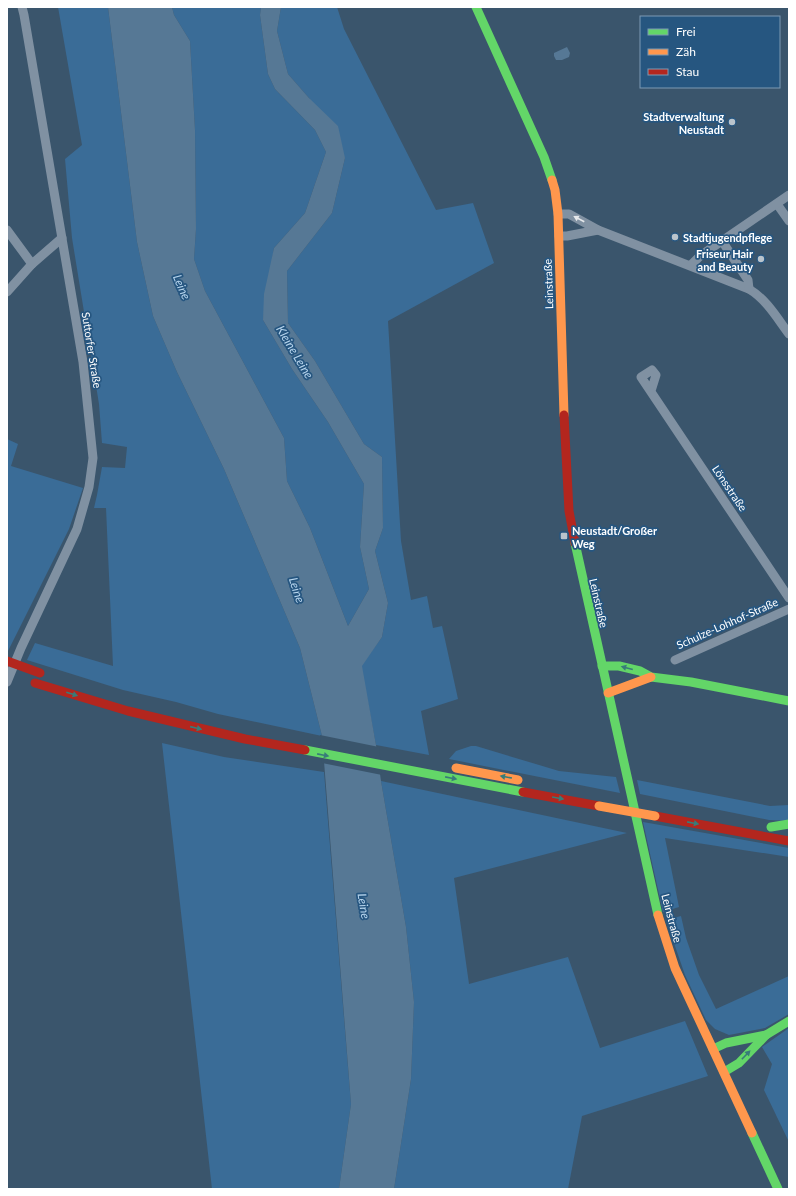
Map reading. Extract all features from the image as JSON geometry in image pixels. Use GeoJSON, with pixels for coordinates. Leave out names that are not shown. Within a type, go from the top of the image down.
{"type":"FeatureCollection","features":[{"type":"Feature","properties":{"kind":"main road","name":"Leinstraße"},"geometry":{"type":"LineString","coordinates":[[476,7],[544,157],[555,190],[558,214],[564,428],[569,511],[579,565],[663,936],[675,968],[778,1189]]}},
{"type":"Feature","properties":{"kind":"main road"},"geometry":{"type":"LineString","coordinates":[[7,662],[44,674]]}},
{"type":"Feature","properties":{"kind":"main road"},"geometry":{"type":"LineString","coordinates":[[602,666],[619,666],[640,671],[651,677],[691,682],[789,701]]}},
{"type":"Feature","properties":{"kind":"main road"},"geometry":{"type":"LineString","coordinates":[[7,673],[28,681],[128,711],[260,742],[789,841]]}},
{"type":"Feature","properties":{"kind":"main road"},"geometry":{"type":"LineString","coordinates":[[608,692],[651,677]]}},
{"type":"Feature","properties":{"kind":"main road"},"geometry":{"type":"LineString","coordinates":[[294,739],[368,753]]}},
{"type":"Feature","properties":{"kind":"main road"},"geometry":{"type":"LineString","coordinates":[[450,767],[531,782]]}},
{"type":"Feature","properties":{"kind":"main road"},"geometry":{"type":"LineString","coordinates":[[624,799],[639,802]]}},
{"type":"Feature","properties":{"kind":"main road"},"geometry":{"type":"LineString","coordinates":[[789,824],[767,826],[789,830]]}},
{"type":"Feature","properties":{"kind":"main road"},"geometry":{"type":"LineString","coordinates":[[724,1072],[739,1063],[766,1035],[789,1021]]}},
{"type":"Feature","properties":{"kind":"main road"},"geometry":{"type":"LineString","coordinates":[[713,1049],[726,1043],[766,1035]]}},
{"type":"Feature","properties":{"kind":"street","name":"Suttorfer Straße"},"geometry":{"type":"LineString","coordinates":[[7,682],[77,529],[89,487],[93,458],[83,362],[22,7]]}},
{"type":"Feature","properties":{"kind":"street"},"geometry":{"type":"LineString","coordinates":[[690,266],[700,256],[789,195]]}},
{"type":"Feature","properties":{"kind":"street"},"geometry":{"type":"LineString","coordinates":[[777,204],[789,221]]}},
{"type":"Feature","properties":{"kind":"street"},"geometry":{"type":"LineString","coordinates":[[558,214],[569,214],[598,230],[750,290],[766,303],[789,334]]}},
{"type":"Feature","properties":{"kind":"street"},"geometry":{"type":"LineString","coordinates":[[7,230],[32,264]]}},
{"type":"Feature","properties":{"kind":"street"},"geometry":{"type":"LineString","coordinates":[[558,236],[567,236],[598,230]]}},
{"type":"Feature","properties":{"kind":"street"},"geometry":{"type":"LineString","coordinates":[[7,292],[32,264],[62,238]]}},
{"type":"Feature","properties":{"kind":"street"},"geometry":{"type":"LineString","coordinates":[[722,241],[748,280],[750,290]]}},
{"type":"Feature","properties":{"kind":"street","name":"Lönsstraße"},"geometry":{"type":"LineString","coordinates":[[651,391],[789,598]]}},
{"type":"Feature","properties":{"kind":"street","name":"Schulze-Lohhof-Straße"},"geometry":{"type":"LineString","coordinates":[[675,660],[789,609]]}},
{"type":"Feature","properties":{"kind":"shaded area"},"geometry":{"type":"Polygon","coordinates":[[[58,7],[108,7],[137,242],[153,316],[177,372],[224,469],[300,648],[322,736],[218,714],[176,702],[123,690],[27,660],[35,643],[113,666],[106,508],[94,508],[102,467],[125,468],[127,447],[102,443],[99,404],[72,238],[65,159],[82,145],[58,7]]]}},
{"type":"Feature","properties":{"kind":"shaded area"},"geometry":{"type":"Polygon","coordinates":[[[172,7],[261,7],[260,15],[268,74],[275,89],[315,130],[326,152],[305,213],[274,248],[263,320],[292,369],[328,422],[364,484],[360,547],[369,589],[348,626],[310,528],[287,481],[284,438],[205,291],[194,259],[196,229],[195,130],[190,41],[174,15],[172,7]]]}},
{"type":"Feature","properties":{"kind":"shaded area"},"geometry":{"type":"Polygon","coordinates":[[[281,7],[337,7],[344,29],[436,210],[473,203],[494,263],[388,321],[401,541],[411,600],[427,596],[433,628],[442,626],[458,699],[421,711],[429,755],[376,745],[361,666],[382,637],[388,603],[375,551],[383,528],[382,457],[364,444],[315,361],[288,323],[287,271],[332,213],[345,158],[309,98],[288,74],[277,31],[281,7]]]}},
{"type":"Feature","properties":{"kind":"shaded area"},"geometry":{"type":"Polygon","coordinates":[[[7,439],[18,444],[11,466],[83,488],[69,529],[8,651],[7,651],[7,439]]]}},
{"type":"Feature","properties":{"kind":"shaded area"},"geometry":{"type":"Polygon","coordinates":[[[162,743],[224,757],[324,772],[351,1104],[339,1189],[212,1189],[162,743]]]}},
{"type":"Feature","properties":{"kind":"shaded area"},"geometry":{"type":"Polygon","coordinates":[[[471,746],[476,746],[559,771],[616,777],[620,793],[449,759],[456,751],[471,746]]]}},
{"type":"Feature","properties":{"kind":"shaded area"},"geometry":{"type":"Polygon","coordinates":[[[637,780],[770,806],[789,805],[789,821],[769,820],[640,794],[637,780]]]}},
{"type":"Feature","properties":{"kind":"shaded area"},"geometry":{"type":"Polygon","coordinates":[[[381,781],[627,833],[454,878],[469,984],[568,957],[600,1048],[685,1021],[708,1076],[582,1116],[568,1189],[394,1189],[411,1079],[414,1002],[406,927],[381,781]]]}},
{"type":"Feature","properties":{"kind":"shaded area"},"geometry":{"type":"Polygon","coordinates":[[[643,822],[789,848],[789,857],[665,838],[679,907],[663,912],[643,822]]]}},
{"type":"Feature","properties":{"kind":"shaded area"},"geometry":{"type":"Polygon","coordinates":[[[681,916],[686,938],[699,975],[716,1009],[789,976],[789,1014],[765,1028],[729,1035],[715,1029],[706,1020],[685,975],[666,920],[681,916]]]}},
{"type":"Feature","properties":{"kind":"shaded area"},"geometry":{"type":"Polygon","coordinates":[[[789,1028],[789,1142],[764,1090],[772,1064],[762,1047],[789,1028]]]}},
{"type":"Feature","properties":{"kind":"water"},"geometry":{"type":"Polygon","coordinates":[[[108,7],[172,7],[174,15],[190,41],[195,130],[196,229],[194,259],[205,291],[284,438],[287,481],[310,528],[348,626],[369,589],[360,547],[364,484],[328,422],[292,369],[263,320],[264,294],[274,248],[305,213],[326,152],[315,130],[275,89],[268,74],[260,15],[261,7],[281,7],[277,31],[288,74],[309,98],[338,126],[345,158],[332,213],[287,271],[288,323],[315,361],[364,444],[382,457],[383,528],[375,551],[388,603],[382,637],[362,666],[406,927],[414,1002],[411,1079],[394,1189],[339,1189],[351,1104],[322,736],[300,648],[224,469],[177,372],[153,316],[137,242],[108,7]]]}},
{"type":"Feature","properties":{"kind":"water"},"geometry":{"type":"Polygon","coordinates":[[[567,47],[570,53],[569,57],[562,60],[556,60],[554,53],[567,47]]]}},
{"type":"Feature","properties":{"kind":"pier"},"geometry":{"type":"Polygon","coordinates":[[[320,735],[379,747],[382,775],[322,763],[320,735]]]}},
{"type":"Feature","properties":{"kind":"traffic: fast"},"geometry":{"type":"LineString","coordinates":[[476,7],[544,157],[552,180]]}},
{"type":"Feature","properties":{"kind":"traffic: fast"},"geometry":{"type":"LineString","coordinates":[[575,543],[658,915]]}},
{"type":"Feature","properties":{"kind":"traffic: fast"},"geometry":{"type":"LineString","coordinates":[[602,666],[619,666],[640,671],[651,677],[691,682],[789,701]]}},
{"type":"Feature","properties":{"kind":"traffic: fast"},"geometry":{"type":"LineString","coordinates":[[305,750],[523,792]]}},
{"type":"Feature","properties":{"kind":"traffic: fast"},"geometry":{"type":"LineString","coordinates":[[771,827],[789,824]]}},
{"type":"Feature","properties":{"kind":"traffic: fast"},"geometry":{"type":"LineString","coordinates":[[724,1072],[739,1063],[766,1035],[789,1021]]}},
{"type":"Feature","properties":{"kind":"traffic: fast"},"geometry":{"type":"LineString","coordinates":[[713,1049],[726,1043],[766,1035]]}},
{"type":"Feature","properties":{"kind":"traffic: fast"},"geometry":{"type":"LineString","coordinates":[[752,1133],[778,1189]]}},
{"type":"Feature","properties":{"kind":"traffic: slow"},"geometry":{"type":"LineString","coordinates":[[552,180],[555,190],[558,214],[564,415]]}},
{"type":"Feature","properties":{"kind":"traffic: slow"},"geometry":{"type":"LineString","coordinates":[[608,693],[651,677]]}},
{"type":"Feature","properties":{"kind":"traffic: slow"},"geometry":{"type":"LineString","coordinates":[[456,768],[518,780]]}},
{"type":"Feature","properties":{"kind":"traffic: slow"},"geometry":{"type":"LineString","coordinates":[[599,806],[655,816]]}},
{"type":"Feature","properties":{"kind":"traffic: slow"},"geometry":{"type":"LineString","coordinates":[[658,915],[675,968],[752,1133]]}},
{"type":"Feature","properties":{"kind":"traffic: jam"},"geometry":{"type":"LineString","coordinates":[[564,415],[569,511],[575,543]]}},
{"type":"Feature","properties":{"kind":"traffic: jam"},"geometry":{"type":"LineString","coordinates":[[7,661],[40,673]]}},
{"type":"Feature","properties":{"kind":"traffic: jam"},"geometry":{"type":"LineString","coordinates":[[35,683],[128,711],[245,739],[305,750]]}},
{"type":"Feature","properties":{"kind":"traffic: jam"},"geometry":{"type":"LineString","coordinates":[[523,792],[599,806]]}},
{"type":"Feature","properties":{"kind":"traffic: jam"},"geometry":{"type":"LineString","coordinates":[[655,816],[789,841]]}},
{"type":"Feature","properties":{"kind":"place","name":"Stadtverwaltung Neustadt"},"geometry":{"type":"Point","coordinates":[732,122]}},
{"type":"Feature","properties":{"kind":"place","name":"Stadtjugendpflege"},"geometry":{"type":"Point","coordinates":[675,237]}},
{"type":"Feature","properties":{"kind":"place","name":"Friseur Hair and Beauty"},"geometry":{"type":"Point","coordinates":[761,259]}},
{"type":"Feature","properties":{"kind":"place","name":"Neustadt/Großer Weg"},"geometry":{"type":"Point","coordinates":[564,536]}},
{"type":"Feature","properties":{"kind":"water label","name":"Leine"},"geometry":{"type":"Point","coordinates":[182,287]}},
{"type":"Feature","properties":{"kind":"water label","name":"Kleine Leine"},"geometry":{"type":"Point","coordinates":[295,352]}},
{"type":"Feature","properties":{"kind":"water label","name":"Leine"},"geometry":{"type":"Point","coordinates":[297,590]}},
{"type":"Feature","properties":{"kind":"water label","name":"Leine"},"geometry":{"type":"Point","coordinates":[364,906]}}]}
